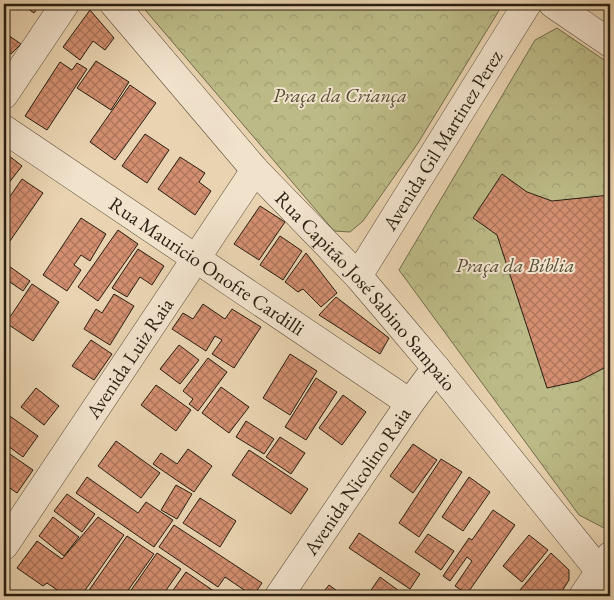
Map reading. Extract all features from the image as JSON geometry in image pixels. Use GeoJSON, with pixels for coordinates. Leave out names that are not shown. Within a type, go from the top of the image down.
{"type":"FeatureCollection","features":[{"type":"Feature","properties":{"kind":"street"},"geometry":{"type":"LineString","coordinates":[[4,95],[66,4]]}},
{"type":"Feature","properties":{"kind":"street","name":"Rua Capitão José Sabino Sampaio"},"geometry":{"type":"LineString","coordinates":[[114,4],[255,170],[358,276],[607,571]]}},
{"type":"Feature","properties":{"kind":"street","name":"Avenida Gil Martinez Perez"},"geometry":{"type":"LineString","coordinates":[[358,276],[527,4]]}},
{"type":"Feature","properties":{"kind":"street"},"geometry":{"type":"LineString","coordinates":[[553,4],[610,43]]}},
{"type":"Feature","properties":{"kind":"street","name":"Rua Mauricio Onofre Cardilli"},"geometry":{"type":"LineString","coordinates":[[4,130],[410,403]]}},
{"type":"Feature","properties":{"kind":"street","name":"Avenida Luiz Raia"},"geometry":{"type":"LineString","coordinates":[[4,546],[255,170]]}},
{"type":"Feature","properties":{"kind":"street","name":"Avenida Nicolino Raia"},"geometry":{"type":"LineString","coordinates":[[278,596],[436,368]]}},
{"type":"Feature","properties":{"kind":"street"},"geometry":{"type":"LineString","coordinates":[[583,596],[607,571]]}},
{"type":"Feature","properties":{"kind":"green space","name":"Praça da Criança"},"geometry":{"type":"Polygon","coordinates":[[[140,4],[503,4],[418,143],[363,221],[350,232],[334,231],[140,4]]]}},
{"type":"Feature","properties":{"kind":"green space","name":"Praça da Bíblia"},"geometry":{"type":"Polygon","coordinates":[[[557,28],[610,64],[610,531],[579,515],[399,270],[535,40],[557,28]]]}},
{"type":"Feature","properties":{"kind":"building"},"geometry":{"type":"Polygon","coordinates":[[[21,4],[40,4],[34,13],[21,4]]]}},
{"type":"Feature","properties":{"kind":"building"},"geometry":{"type":"Polygon","coordinates":[[[90,10],[114,38],[105,50],[93,41],[80,60],[63,47],[90,10]]]}},
{"type":"Feature","properties":{"kind":"building"},"geometry":{"type":"Polygon","coordinates":[[[4,21],[9,25],[5,33],[21,44],[11,54],[4,49],[4,21]]]}},
{"type":"Feature","properties":{"kind":"building"},"geometry":{"type":"Polygon","coordinates":[[[4,56],[9,60],[4,66],[4,56]]]}},
{"type":"Feature","properties":{"kind":"building"},"geometry":{"type":"Polygon","coordinates":[[[96,61],[129,82],[111,110],[77,88],[96,61]]]}},
{"type":"Feature","properties":{"kind":"building"},"geometry":{"type":"Polygon","coordinates":[[[60,62],[72,70],[77,63],[87,69],[47,130],[25,116],[60,62]]]}},
{"type":"Feature","properties":{"kind":"building"},"geometry":{"type":"Polygon","coordinates":[[[130,85],[156,103],[115,160],[90,142],[130,85]]]}},
{"type":"Feature","properties":{"kind":"building"},"geometry":{"type":"Polygon","coordinates":[[[145,134],[169,150],[147,183],[122,166],[145,134]]]}},
{"type":"Feature","properties":{"kind":"building"},"geometry":{"type":"Polygon","coordinates":[[[4,152],[22,166],[4,189],[4,152]]]}},
{"type":"Feature","properties":{"kind":"building"},"geometry":{"type":"Polygon","coordinates":[[[180,157],[205,173],[199,182],[211,191],[195,215],[158,189],[180,157]]]}},
{"type":"Feature","properties":{"kind":"building"},"geometry":{"type":"Polygon","coordinates":[[[502,174],[527,192],[552,201],[610,195],[610,365],[579,381],[547,388],[497,235],[473,218],[502,174]]]}},
{"type":"Feature","properties":{"kind":"building"},"geometry":{"type":"Polygon","coordinates":[[[22,179],[43,193],[10,241],[4,237],[4,205],[22,179]]]}},
{"type":"Feature","properties":{"kind":"building"},"geometry":{"type":"Polygon","coordinates":[[[260,206],[285,222],[259,260],[234,244],[260,206]]]}},
{"type":"Feature","properties":{"kind":"building"},"geometry":{"type":"Polygon","coordinates":[[[81,218],[106,234],[90,261],[81,255],[74,265],[81,270],[67,291],[43,275],[81,218]]]}},
{"type":"Feature","properties":{"kind":"building"},"geometry":{"type":"Polygon","coordinates":[[[118,230],[138,244],[98,301],[78,287],[118,230]]]}},
{"type":"Feature","properties":{"kind":"building"},"geometry":{"type":"Polygon","coordinates":[[[280,236],[302,251],[283,280],[260,265],[280,236]]]}},
{"type":"Feature","properties":{"kind":"building"},"geometry":{"type":"Polygon","coordinates":[[[138,249],[164,266],[152,285],[140,277],[127,297],[112,288],[138,249]]]}},
{"type":"Feature","properties":{"kind":"building"},"geometry":{"type":"Polygon","coordinates":[[[306,253],[337,293],[321,307],[303,289],[298,292],[285,282],[306,253]]]}},
{"type":"Feature","properties":{"kind":"building"},"geometry":{"type":"Polygon","coordinates":[[[6,264],[30,281],[23,291],[4,278],[4,267],[6,264]]]}},
{"type":"Feature","properties":{"kind":"building"},"geometry":{"type":"Polygon","coordinates":[[[32,284],[59,302],[33,341],[6,323],[32,284]]]}},
{"type":"Feature","properties":{"kind":"building"},"geometry":{"type":"Polygon","coordinates":[[[114,294],[134,306],[110,345],[84,329],[96,309],[102,313],[114,294]]]}},
{"type":"Feature","properties":{"kind":"building"},"geometry":{"type":"Polygon","coordinates":[[[336,297],[389,338],[380,354],[319,315],[336,297]]]}},
{"type":"Feature","properties":{"kind":"building"},"geometry":{"type":"Polygon","coordinates":[[[203,304],[225,319],[232,309],[261,327],[234,368],[212,354],[222,340],[215,336],[206,351],[172,329],[183,313],[193,319],[203,304]]]}},
{"type":"Feature","properties":{"kind":"building"},"geometry":{"type":"Polygon","coordinates":[[[91,340],[112,354],[94,380],[72,366],[91,340]]]}},
{"type":"Feature","properties":{"kind":"building"},"geometry":{"type":"Polygon","coordinates":[[[179,345],[199,360],[180,384],[160,369],[179,345]]]}},
{"type":"Feature","properties":{"kind":"building"},"geometry":{"type":"Polygon","coordinates":[[[290,354],[317,371],[290,415],[263,398],[290,354]]]}},
{"type":"Feature","properties":{"kind":"building"},"geometry":{"type":"Polygon","coordinates":[[[208,358],[227,372],[198,411],[189,404],[193,399],[183,391],[208,358]]]}},
{"type":"Feature","properties":{"kind":"building"},"geometry":{"type":"Polygon","coordinates":[[[316,378],[337,392],[306,440],[285,427],[316,378]]]}},
{"type":"Feature","properties":{"kind":"building"},"geometry":{"type":"Polygon","coordinates":[[[156,385],[191,410],[176,431],[141,405],[156,385]]]}},
{"type":"Feature","properties":{"kind":"building"},"geometry":{"type":"Polygon","coordinates":[[[221,387],[249,407],[229,433],[202,413],[221,387]]]}},
{"type":"Feature","properties":{"kind":"building"},"geometry":{"type":"Polygon","coordinates":[[[36,388],[59,406],[44,425],[21,407],[36,388]]]}},
{"type":"Feature","properties":{"kind":"building"},"geometry":{"type":"Polygon","coordinates":[[[343,395],[366,412],[342,445],[319,428],[343,395]]]}},
{"type":"Feature","properties":{"kind":"building"},"geometry":{"type":"Polygon","coordinates":[[[4,412],[38,436],[23,457],[4,443],[4,412]]]}},
{"type":"Feature","properties":{"kind":"building"},"geometry":{"type":"Polygon","coordinates":[[[246,421],[274,439],[264,454],[236,437],[246,421]]]}},
{"type":"Feature","properties":{"kind":"building"},"geometry":{"type":"Polygon","coordinates":[[[280,437],[305,453],[291,474],[266,457],[280,437]]]}},
{"type":"Feature","properties":{"kind":"building"},"geometry":{"type":"Polygon","coordinates":[[[116,441],[160,473],[141,498],[98,466],[116,441]]]}},
{"type":"Feature","properties":{"kind":"building"},"geometry":{"type":"Polygon","coordinates":[[[413,444],[437,460],[413,493],[390,476],[413,444]]]}},
{"type":"Feature","properties":{"kind":"building"},"geometry":{"type":"Polygon","coordinates":[[[188,449],[212,466],[194,492],[153,464],[161,453],[177,464],[188,449]]]}},
{"type":"Feature","properties":{"kind":"building"},"geometry":{"type":"Polygon","coordinates":[[[4,450],[33,470],[17,493],[4,484],[4,450]]]}},
{"type":"Feature","properties":{"kind":"building"},"geometry":{"type":"Polygon","coordinates":[[[249,450],[308,489],[291,514],[232,475],[249,450]]]}},
{"type":"Feature","properties":{"kind":"building"},"geometry":{"type":"Polygon","coordinates":[[[441,459],[462,472],[419,537],[399,523],[441,459]]]}},
{"type":"Feature","properties":{"kind":"building"},"geometry":{"type":"Polygon","coordinates":[[[87,477],[138,513],[146,502],[173,520],[154,547],[76,493],[87,477]]]}},
{"type":"Feature","properties":{"kind":"building"},"geometry":{"type":"Polygon","coordinates":[[[469,477],[490,492],[463,531],[442,517],[469,477]]]}},
{"type":"Feature","properties":{"kind":"building"},"geometry":{"type":"Polygon","coordinates":[[[176,485],[192,494],[177,519],[161,510],[176,485]]]}},
{"type":"Feature","properties":{"kind":"building"},"geometry":{"type":"Polygon","coordinates":[[[67,494],[95,514],[82,532],[54,511],[67,494]]]}},
{"type":"Feature","properties":{"kind":"building"},"geometry":{"type":"Polygon","coordinates":[[[200,498],[236,521],[220,547],[183,523],[200,498]]]}},
{"type":"Feature","properties":{"kind":"building"},"geometry":{"type":"Polygon","coordinates":[[[493,510],[515,525],[467,594],[455,586],[472,561],[467,557],[450,581],[443,576],[469,538],[472,540],[493,510]]]}},
{"type":"Feature","properties":{"kind":"building"},"geometry":{"type":"Polygon","coordinates":[[[53,517],[79,537],[64,556],[39,536],[53,517]]]}},
{"type":"Feature","properties":{"kind":"building"},"geometry":{"type":"Polygon","coordinates":[[[98,517],[124,535],[81,596],[66,596],[47,583],[43,586],[17,568],[37,541],[62,559],[98,517]]]}},
{"type":"Feature","properties":{"kind":"building"},"geometry":{"type":"Polygon","coordinates":[[[174,525],[262,583],[253,596],[225,577],[218,587],[159,547],[174,525]]]}},
{"type":"Feature","properties":{"kind":"building"},"geometry":{"type":"Polygon","coordinates":[[[359,533],[420,574],[410,589],[349,548],[359,533]]]}},
{"type":"Feature","properties":{"kind":"building"},"geometry":{"type":"Polygon","coordinates":[[[428,534],[454,551],[441,570],[415,552],[428,534]]]}},
{"type":"Feature","properties":{"kind":"building"},"geometry":{"type":"Polygon","coordinates":[[[529,535],[548,550],[522,582],[503,566],[529,535]]]}},
{"type":"Feature","properties":{"kind":"building"},"geometry":{"type":"Polygon","coordinates":[[[127,536],[154,554],[124,596],[85,596],[127,536]]]}},
{"type":"Feature","properties":{"kind":"building"},"geometry":{"type":"Polygon","coordinates":[[[157,553],[181,569],[162,596],[127,596],[157,553]]]}},
{"type":"Feature","properties":{"kind":"building"},"geometry":{"type":"Polygon","coordinates":[[[551,553],[569,570],[569,580],[559,596],[515,596],[551,553]]]}},
{"type":"Feature","properties":{"kind":"building"},"geometry":{"type":"Polygon","coordinates":[[[186,572],[221,596],[169,596],[186,572]]]}},
{"type":"Feature","properties":{"kind":"building"},"geometry":{"type":"Polygon","coordinates":[[[380,577],[406,596],[367,596],[380,577]]]}},
{"type":"Feature","properties":{"kind":"building"},"geometry":{"type":"Polygon","coordinates":[[[329,585],[344,596],[320,596],[329,585]]]}}]}
